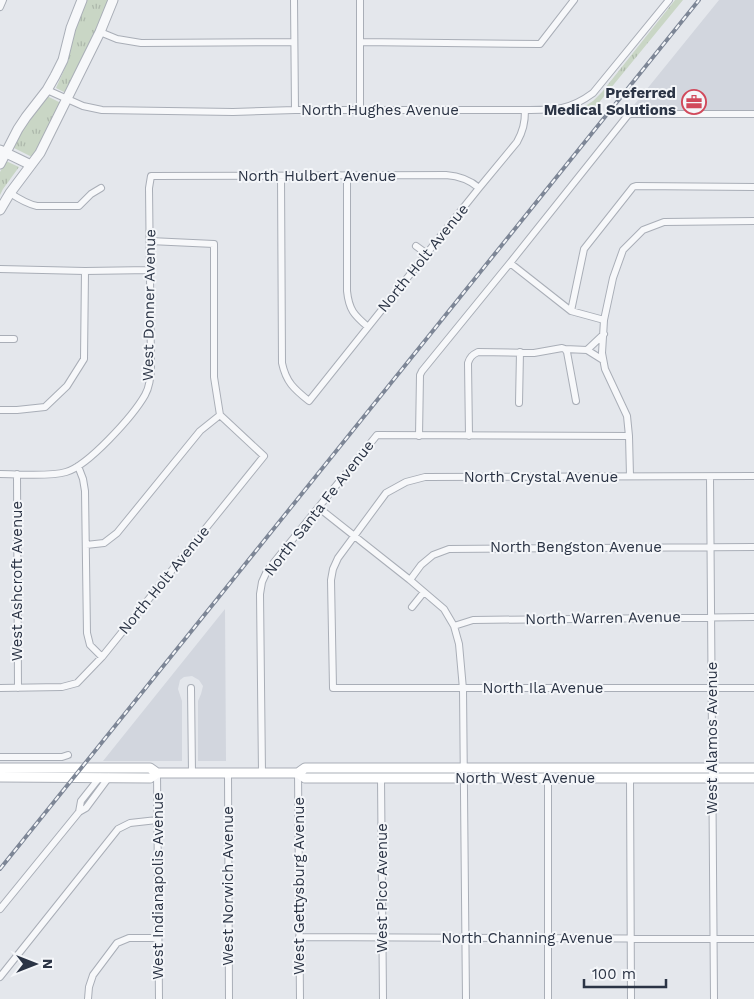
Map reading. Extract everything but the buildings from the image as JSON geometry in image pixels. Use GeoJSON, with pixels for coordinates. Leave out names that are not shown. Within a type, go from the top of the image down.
{"type":"FeatureCollection","features":[{"type":"Feature","properties":{"kind":"main road","name":"North West Avenue"},"geometry":{"type":"LineString","coordinates":[[0,768],[150,768],[157,773],[298,773],[305,768],[754,768]]}},
{"type":"Feature","properties":{"kind":"main road"},"geometry":{"type":"LineString","coordinates":[[104,777],[104,774],[121,772],[126,768]]}},
{"type":"Feature","properties":{"kind":"main road","name":"North West Avenue"},"geometry":{"type":"LineString","coordinates":[[0,777],[150,778],[157,773]]}},
{"type":"Feature","properties":{"kind":"main road","name":"North West Avenue"},"geometry":{"type":"LineString","coordinates":[[298,773],[305,778],[754,778]]}},
{"type":"Feature","properties":{"kind":"street"},"geometry":{"type":"LineString","coordinates":[[0,7],[3,0]]}},
{"type":"Feature","properties":{"kind":"street"},"geometry":{"type":"LineString","coordinates":[[0,164],[3,151],[56,76],[82,0]]}},
{"type":"Feature","properties":{"kind":"street"},"geometry":{"type":"LineString","coordinates":[[0,210],[10,193],[40,153],[100,32],[113,0]]}},
{"type":"Feature","properties":{"kind":"street"},"geometry":{"type":"LineString","coordinates":[[294,0],[295,110]]}},
{"type":"Feature","properties":{"kind":"street"},"geometry":{"type":"LineString","coordinates":[[360,0],[360,110]]}},
{"type":"Feature","properties":{"kind":"street"},"geometry":{"type":"LineString","coordinates":[[360,42],[540,44],[574,0]]}},
{"type":"Feature","properties":{"kind":"street","name":"North Hughes Avenue"},"geometry":{"type":"LineString","coordinates":[[47,90],[83,106],[102,110],[232,112],[560,109],[578,103],[593,93],[669,0]]}},
{"type":"Feature","properties":{"kind":"street"},"geometry":{"type":"LineString","coordinates":[[100,32],[117,39],[141,43],[294,42]]}},
{"type":"Feature","properties":{"kind":"street","name":"North Holt Avenue"},"geometry":{"type":"LineString","coordinates":[[281,176],[282,363],[284,373],[289,382],[309,401],[517,142],[525,124],[525,110]]}},
{"type":"Feature","properties":{"kind":"street"},"geometry":{"type":"LineString","coordinates":[[630,436],[419,436],[420,375],[628,116],[632,114],[754,114]]}},
{"type":"Feature","properties":{"kind":"street"},"geometry":{"type":"LineString","coordinates":[[3,151],[31,165]]}},
{"type":"Feature","properties":{"kind":"street","name":"North Hulbert Avenue"},"geometry":{"type":"LineString","coordinates":[[151,176],[451,176],[467,180],[479,188]]}},
{"type":"Feature","properties":{"kind":"street","name":"West Donner Avenue"},"geometry":{"type":"LineString","coordinates":[[78,466],[110,440],[142,400],[147,390],[151,365],[151,176]]}},
{"type":"Feature","properties":{"kind":"street"},"geometry":{"type":"LineString","coordinates":[[346,176],[348,302],[356,316],[368,327]]}},
{"type":"Feature","properties":{"kind":"street"},"geometry":{"type":"LineString","coordinates":[[571,311],[584,248],[633,187],[754,187]]}},
{"type":"Feature","properties":{"kind":"street"},"geometry":{"type":"LineString","coordinates":[[10,193],[22,201],[37,206],[79,206],[91,194],[101,188]]}},
{"type":"Feature","properties":{"kind":"street"},"geometry":{"type":"LineString","coordinates":[[630,476],[628,416],[605,369],[602,344],[604,320],[613,278],[623,250],[643,230],[664,222],[754,221]]}},
{"type":"Feature","properties":{"kind":"street"},"geometry":{"type":"LineString","coordinates":[[86,545],[104,543],[116,533],[200,431],[220,415],[214,377],[214,244],[150,241]]}},
{"type":"Feature","properties":{"kind":"street"},"geometry":{"type":"LineString","coordinates":[[416,246],[427,254]]}},
{"type":"Feature","properties":{"kind":"street"},"geometry":{"type":"LineString","coordinates":[[510,263],[571,311],[604,320]]}},
{"type":"Feature","properties":{"kind":"street"},"geometry":{"type":"LineString","coordinates":[[0,269],[150,270]]}},
{"type":"Feature","properties":{"kind":"street"},"geometry":{"type":"LineString","coordinates":[[0,410],[44,407],[67,386],[84,359],[85,271]]}},
{"type":"Feature","properties":{"kind":"street"},"geometry":{"type":"LineString","coordinates":[[587,350],[604,334]]}},
{"type":"Feature","properties":{"kind":"street"},"geometry":{"type":"LineString","coordinates":[[0,339],[14,339]]}},
{"type":"Feature","properties":{"kind":"street"},"geometry":{"type":"LineString","coordinates":[[469,436],[468,363],[473,354],[478,352],[534,353],[562,348],[587,350],[603,360]]}},
{"type":"Feature","properties":{"kind":"street"},"geometry":{"type":"LineString","coordinates":[[565,349],[576,401]]}},
{"type":"Feature","properties":{"kind":"street"},"geometry":{"type":"LineString","coordinates":[[519,403],[520,352]]}},
{"type":"Feature","properties":{"kind":"street","name":"North Holt Avenue"},"geometry":{"type":"LineString","coordinates":[[102,657],[264,456],[220,415]]}},
{"type":"Feature","properties":{"kind":"street","name":"North Santa Fe Avenue"},"geometry":{"type":"LineString","coordinates":[[262,773],[260,594],[262,582],[267,571],[377,435],[419,436]]}},
{"type":"Feature","properties":{"kind":"street"},"geometry":{"type":"LineString","coordinates":[[0,474],[51,474],[66,472],[78,466],[85,491],[88,638],[92,648],[102,657],[77,683],[62,687],[0,688]]}},
{"type":"Feature","properties":{"kind":"street","name":"West Ashcroft Avenue"},"geometry":{"type":"LineString","coordinates":[[17,474],[18,688]]}},
{"type":"Feature","properties":{"kind":"street","name":"West Alamos Avenue"},"geometry":{"type":"LineString","coordinates":[[710,476],[714,999]]}},
{"type":"Feature","properties":{"kind":"street","name":"North Crystal Avenue"},"geometry":{"type":"LineString","coordinates":[[354,537],[386,494],[406,482],[425,477],[754,476]]}},
{"type":"Feature","properties":{"kind":"street"},"geometry":{"type":"LineString","coordinates":[[319,508],[444,609],[454,626],[459,644],[463,688],[466,999]]}},
{"type":"Feature","properties":{"kind":"street","name":"North Ila Avenue"},"geometry":{"type":"LineString","coordinates":[[354,537],[338,558],[331,580],[333,688],[754,688]]}},
{"type":"Feature","properties":{"kind":"street","name":"North Bengston Avenue"},"geometry":{"type":"LineString","coordinates":[[410,580],[421,565],[433,555],[449,548],[754,546]]}},
{"type":"Feature","properties":{"kind":"street"},"geometry":{"type":"LineString","coordinates":[[412,607],[424,592]]}},
{"type":"Feature","properties":{"kind":"street","name":"North Warren Avenue"},"geometry":{"type":"LineString","coordinates":[[454,626],[473,620],[754,617]]}},
{"type":"Feature","properties":{"kind":"street"},"geometry":{"type":"LineString","coordinates":[[191,688],[192,773]]}},
{"type":"Feature","properties":{"kind":"street"},"geometry":{"type":"LineString","coordinates":[[0,757],[68,755]]}},
{"type":"Feature","properties":{"kind":"street"},"geometry":{"type":"LineString","coordinates":[[548,768],[548,999]]}},
{"type":"Feature","properties":{"kind":"street","name":"West Indianapolis Avenue"},"geometry":{"type":"LineString","coordinates":[[157,773],[159,999]]}},
{"type":"Feature","properties":{"kind":"street","name":"West Norwich Avenue"},"geometry":{"type":"LineString","coordinates":[[228,773],[229,999]]}},
{"type":"Feature","properties":{"kind":"street","name":"West Gettysburg Avenue"},"geometry":{"type":"LineString","coordinates":[[298,773],[300,999]]}},
{"type":"Feature","properties":{"kind":"street"},"geometry":{"type":"LineString","coordinates":[[0,909],[79,812],[81,802],[104,777]]}},
{"type":"Feature","properties":{"kind":"street","name":"West Pico Avenue"},"geometry":{"type":"LineString","coordinates":[[381,778],[382,999]]}},
{"type":"Feature","properties":{"kind":"street"},"geometry":{"type":"LineString","coordinates":[[630,778],[631,999]]}},
{"type":"Feature","properties":{"kind":"street"},"geometry":{"type":"LineString","coordinates":[[0,976],[118,828],[130,823],[157,820]]}},
{"type":"Feature","properties":{"kind":"street","name":"North Channing Avenue"},"geometry":{"type":"LineString","coordinates":[[299,937],[754,939]]}},
{"type":"Feature","properties":{"kind":"street"},"geometry":{"type":"LineString","coordinates":[[88,999],[93,975],[117,944],[128,938],[158,938]]}},
{"type":"Feature","properties":{"kind":"shaded area"},"geometry":{"type":"Polygon","coordinates":[[[719,0],[754,0],[754,111],[642,111],[634,105],[719,0]]]}},
{"type":"Feature","properties":{"kind":"shaded area"},"geometry":{"type":"Polygon","coordinates":[[[225,609],[226,761],[198,761],[198,701],[203,686],[199,680],[192,676],[184,677],[180,680],[178,689],[182,701],[182,761],[103,761],[225,609]]]}},
{"type":"Feature","properties":{"kind":"green space"},"geometry":{"type":"Polygon","coordinates":[[[86,0],[110,0],[66,93],[56,88],[68,61],[72,34],[86,0]]]}},
{"type":"Feature","properties":{"kind":"green space"},"geometry":{"type":"Polygon","coordinates":[[[675,0],[683,0],[592,111],[579,110],[593,101],[602,92],[675,0]]]}},
{"type":"Feature","properties":{"kind":"green space"},"geometry":{"type":"Polygon","coordinates":[[[47,96],[61,103],[39,148],[32,157],[12,147],[27,121],[47,96]]]}},
{"type":"Feature","properties":{"kind":"green space"},"geometry":{"type":"Polygon","coordinates":[[[6,161],[19,167],[0,195],[0,172],[6,161]]]}},
{"type":"Feature","properties":{"kind":"railway"},"geometry":{"type":"LineString","coordinates":[[0,869],[699,0]]}},
{"type":"Feature","properties":{"kind":"place","name":"Preferred Medical Solutions"},"geometry":{"type":"Point","coordinates":[694,102]}}]}
